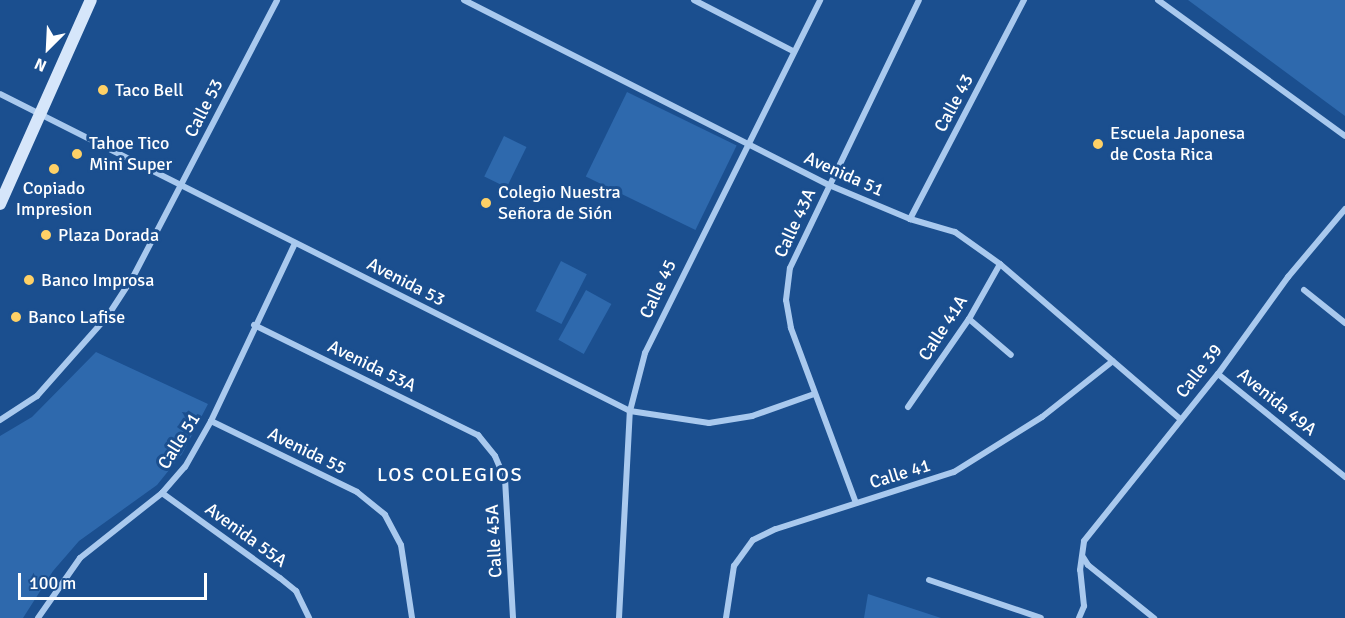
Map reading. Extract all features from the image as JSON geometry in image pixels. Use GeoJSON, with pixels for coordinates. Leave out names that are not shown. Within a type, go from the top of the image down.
{"type":"FeatureCollection","features":[{"type":"Feature","properties":{"kind":"main road"},"geometry":{"type":"LineString","coordinates":[[0,204],[91,0]]}},
{"type":"Feature","properties":{"kind":"street","name":"Calle 53"},"geometry":{"type":"LineString","coordinates":[[0,420],[37,396],[87,344],[133,277],[277,0]]}},
{"type":"Feature","properties":{"kind":"street","name":"Avenida 51"},"geometry":{"type":"LineString","coordinates":[[464,0],[829,185],[910,219],[955,232],[1000,264],[1180,419]]}},
{"type":"Feature","properties":{"kind":"street"},"geometry":{"type":"LineString","coordinates":[[694,0],[793,51]]}},
{"type":"Feature","properties":{"kind":"street","name":"Calle 45"},"geometry":{"type":"LineString","coordinates":[[619,618],[630,411],[645,353],[670,298],[820,0]]}},
{"type":"Feature","properties":{"kind":"street","name":"Calle 43A"},"geometry":{"type":"LineString","coordinates":[[856,503],[791,328],[786,300],[790,268],[919,0]]}},
{"type":"Feature","properties":{"kind":"street","name":"Calle 43"},"geometry":{"type":"LineString","coordinates":[[910,219],[1024,0]]}},
{"type":"Feature","properties":{"kind":"street"},"geometry":{"type":"LineString","coordinates":[[1158,0],[1345,136]]}},
{"type":"Feature","properties":{"kind":"street","name":"Avenida 53"},"geometry":{"type":"LineString","coordinates":[[0,93],[630,411],[709,423],[752,416],[814,394]]}},
{"type":"Feature","properties":{"kind":"street","name":"Calle 39"},"geometry":{"type":"LineString","coordinates":[[1082,553],[1084,541],[1218,374],[1288,277],[1345,209]]}},
{"type":"Feature","properties":{"kind":"street","name":"Calle 51"},"geometry":{"type":"LineString","coordinates":[[38,618],[80,558],[162,493],[185,467],[211,421],[254,325],[295,243]]}},
{"type":"Feature","properties":{"kind":"street","name":"Calle 41A"},"geometry":{"type":"LineString","coordinates":[[908,407],[969,319],[1000,264]]}},
{"type":"Feature","properties":{"kind":"street"},"geometry":{"type":"LineString","coordinates":[[1304,290],[1345,323]]}},
{"type":"Feature","properties":{"kind":"street"},"geometry":{"type":"LineString","coordinates":[[969,319],[1011,355]]}},
{"type":"Feature","properties":{"kind":"street","name":"Avenida 53A"},"geometry":{"type":"LineString","coordinates":[[254,325],[478,435]]}},
{"type":"Feature","properties":{"kind":"street","name":"Calle 41"},"geometry":{"type":"LineString","coordinates":[[726,618],[734,566],[753,540],[856,503],[954,472],[1042,417],[1113,361]]}},
{"type":"Feature","properties":{"kind":"street","name":"Avenida 49A"},"geometry":{"type":"LineString","coordinates":[[1218,374],[1345,477]]}},
{"type":"Feature","properties":{"kind":"street","name":"Avenida 55"},"geometry":{"type":"LineString","coordinates":[[211,421],[357,492],[385,515],[401,545],[412,618]]}},
{"type":"Feature","properties":{"kind":"street","name":"Calle 45A"},"geometry":{"type":"LineString","coordinates":[[478,435],[495,456],[505,479],[513,618]]}},
{"type":"Feature","properties":{"kind":"street","name":"Avenida 55A"},"geometry":{"type":"LineString","coordinates":[[162,493],[296,591],[309,618]]}},
{"type":"Feature","properties":{"kind":"street"},"geometry":{"type":"LineString","coordinates":[[1079,618],[1084,606],[1080,570],[1082,553]]}},
{"type":"Feature","properties":{"kind":"street"},"geometry":{"type":"LineString","coordinates":[[1082,553],[1088,565],[1154,618]]}},
{"type":"Feature","properties":{"kind":"street"},"geometry":{"type":"LineString","coordinates":[[929,580],[1041,618]]}},
{"type":"Feature","properties":{"kind":"shaded area"},"geometry":{"type":"Polygon","coordinates":[[[1188,0],[1345,0],[1345,116],[1188,0]]]}},
{"type":"Feature","properties":{"kind":"shaded area"},"geometry":{"type":"Polygon","coordinates":[[[627,92],[737,145],[695,230],[586,176],[627,92]]]}},
{"type":"Feature","properties":{"kind":"shaded area"},"geometry":{"type":"Polygon","coordinates":[[[504,136],[526,147],[507,187],[484,176],[504,136]]]}},
{"type":"Feature","properties":{"kind":"shaded area"},"geometry":{"type":"Polygon","coordinates":[[[561,261],[587,274],[561,324],[536,311],[561,261]]]}},
{"type":"Feature","properties":{"kind":"shaded area"},"geometry":{"type":"Polygon","coordinates":[[[586,290],[611,304],[584,354],[558,340],[586,290]]]}},
{"type":"Feature","properties":{"kind":"shaded area"},"geometry":{"type":"Polygon","coordinates":[[[96,352],[208,404],[182,454],[157,485],[79,541],[53,571],[23,618],[0,618],[0,436],[32,417],[96,352]]]}},
{"type":"Feature","properties":{"kind":"shaded area"},"geometry":{"type":"Polygon","coordinates":[[[868,594],[941,618],[864,618],[868,594]]]}},
{"type":"Feature","properties":{"kind":"place","name":"Taco Bell"},"geometry":{"type":"Point","coordinates":[103,90]}},
{"type":"Feature","properties":{"kind":"place","name":"Escuela Japonesa de Costa Rica"},"geometry":{"type":"Point","coordinates":[1098,144]}},
{"type":"Feature","properties":{"kind":"place","name":"Tahoe Tico Mini Super"},"geometry":{"type":"Point","coordinates":[77,154]}},
{"type":"Feature","properties":{"kind":"place","name":"Copiado Impresion"},"geometry":{"type":"Point","coordinates":[54,169]}},
{"type":"Feature","properties":{"kind":"place","name":"Colegio Nuestra Señora de Sión"},"geometry":{"type":"Point","coordinates":[486,203]}},
{"type":"Feature","properties":{"kind":"place","name":"Plaza Dorada"},"geometry":{"type":"Point","coordinates":[46,235]}},
{"type":"Feature","properties":{"kind":"place","name":"Banco Improsa"},"geometry":{"type":"Point","coordinates":[29,280]}},
{"type":"Feature","properties":{"kind":"place","name":"Banco Lafise"},"geometry":{"type":"Point","coordinates":[16,317]}},
{"type":"Feature","properties":{"kind":"district","name":"LOS COLEGIOS"},"geometry":{"type":"Point","coordinates":[450,474]}}]}
